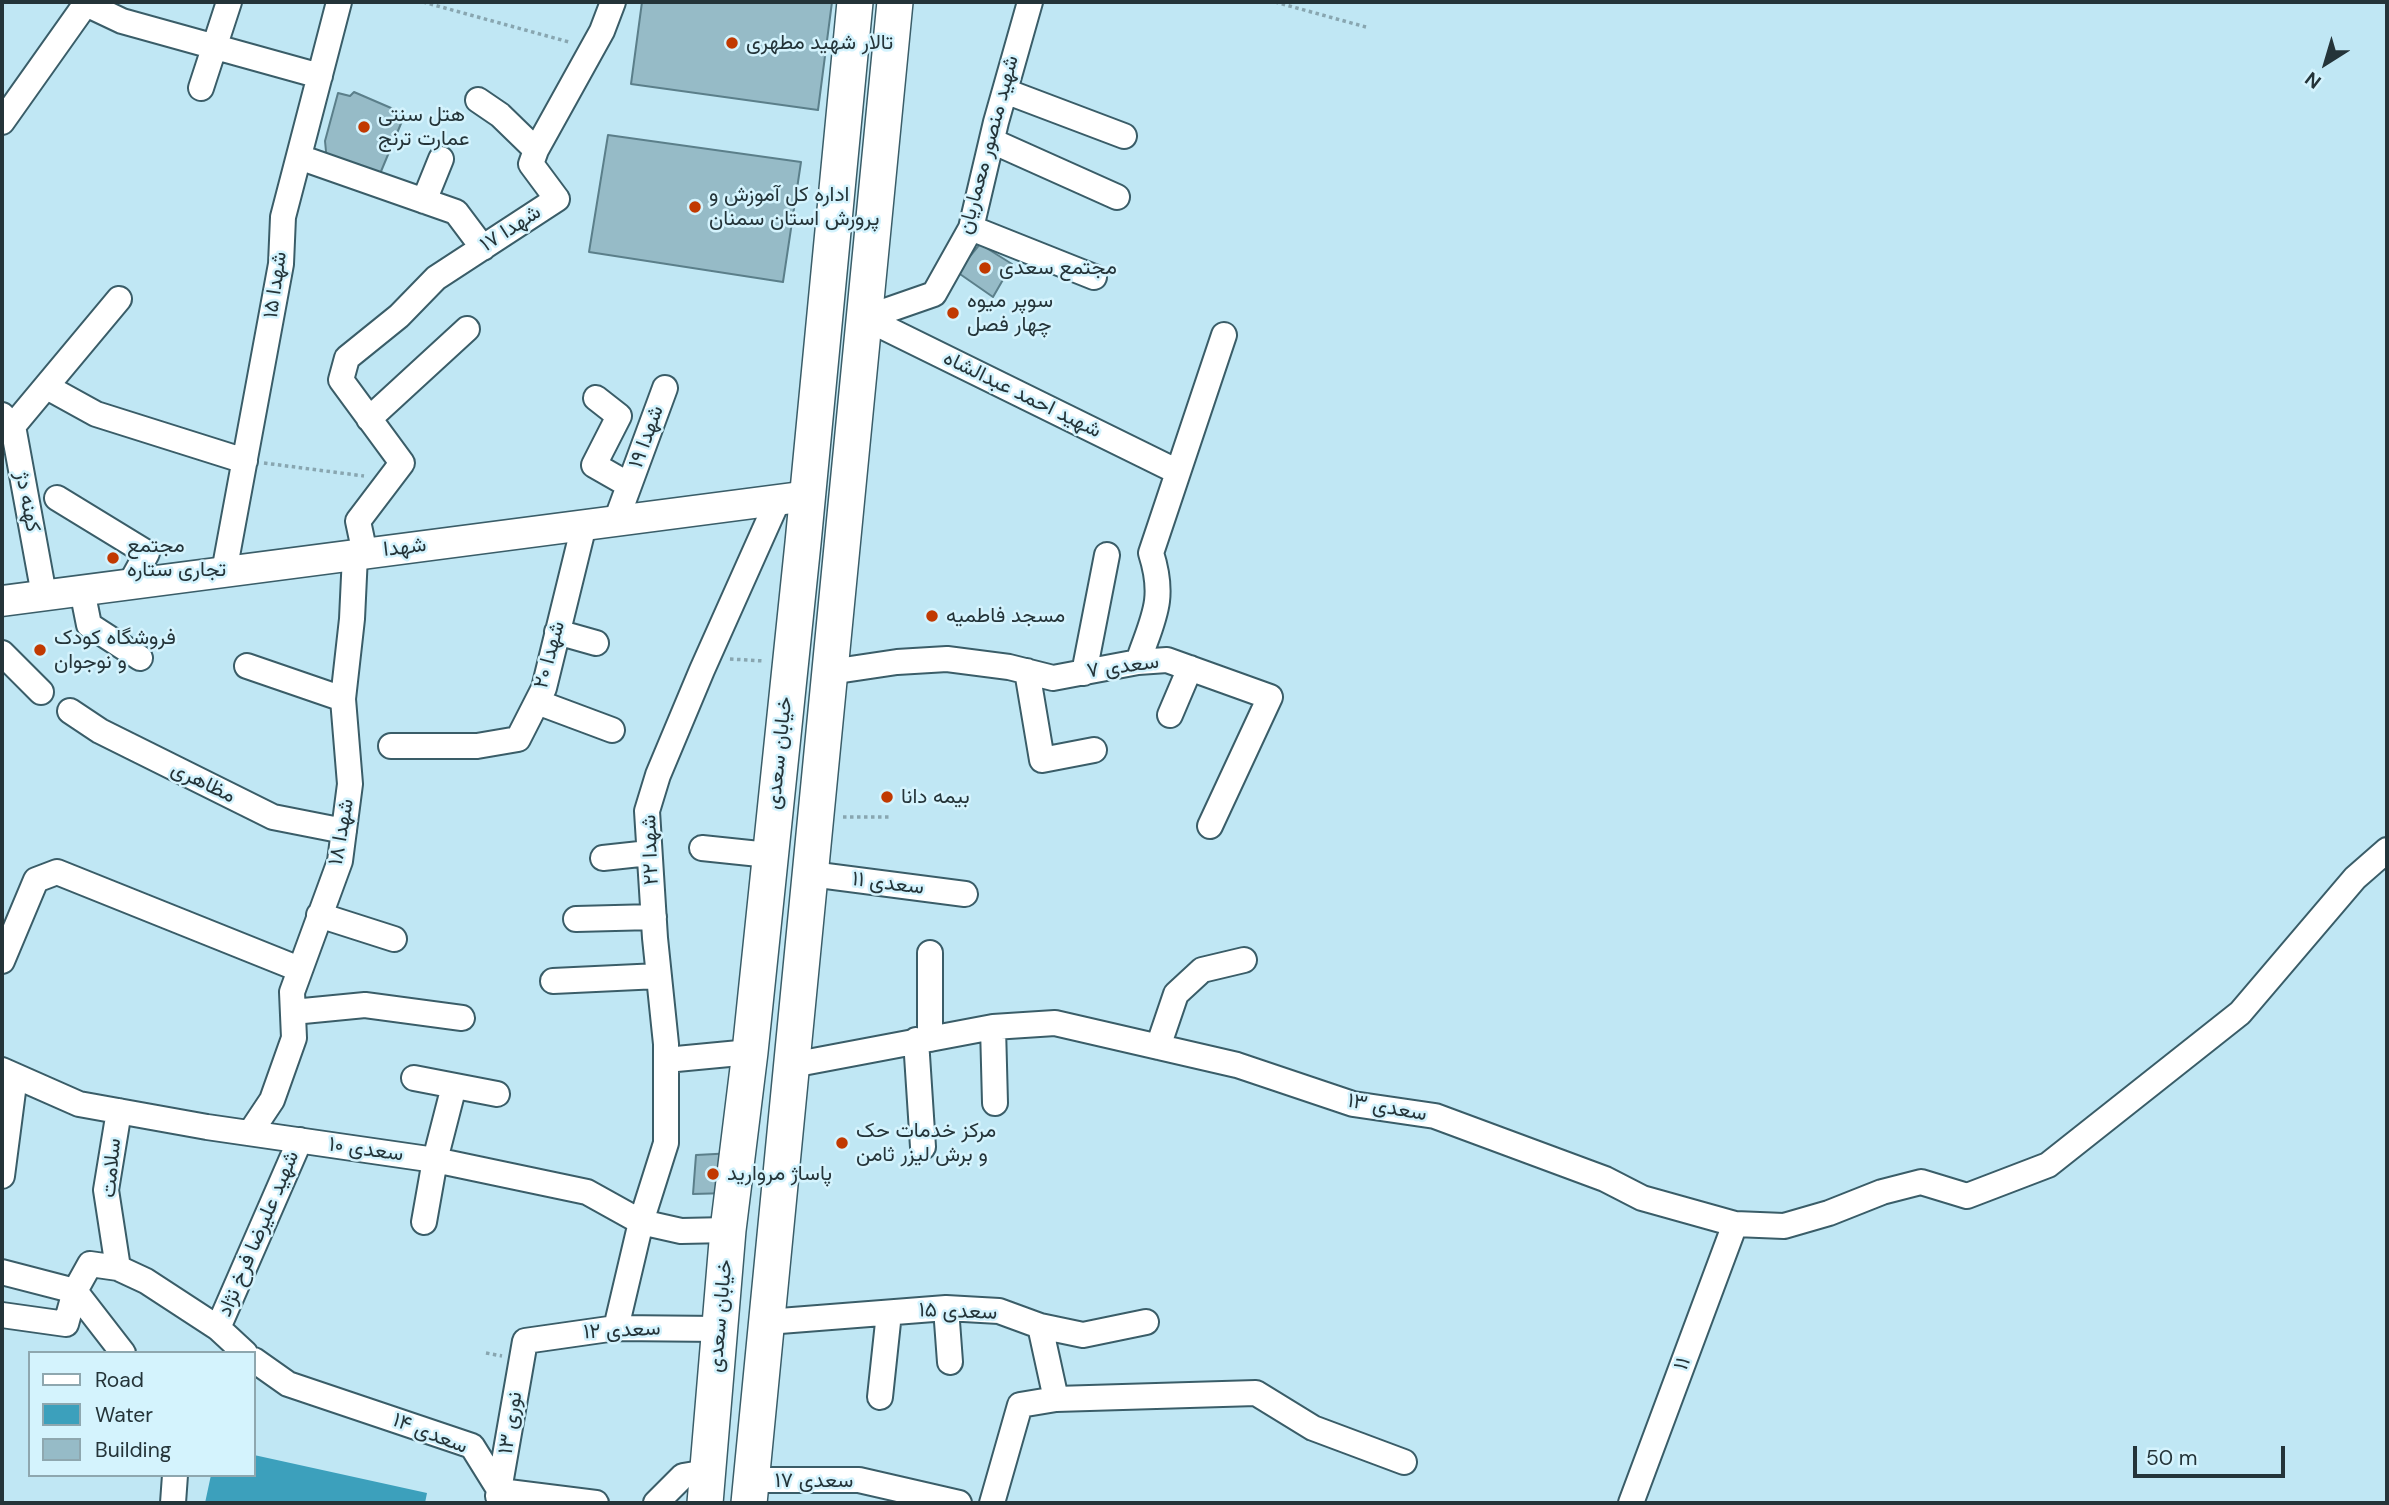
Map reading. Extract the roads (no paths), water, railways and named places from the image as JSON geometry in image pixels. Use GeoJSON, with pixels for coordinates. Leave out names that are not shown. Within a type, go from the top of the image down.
{"type":"FeatureCollection","features":[{"type":"Feature","properties":{"kind":"main road","name":"خیابان سعدی"},"geometry":{"type":"LineString","coordinates":[[706,1487],[728,1230],[750,1052],[790,662],[793,498],[855,2]]}},
{"type":"Feature","properties":{"kind":"main road","name":"خیابان سعدی"},"geometry":{"type":"LineString","coordinates":[[750,1492],[895,2]]}},
{"type":"Feature","properties":{"kind":"main road"},"geometry":{"type":"LineString","coordinates":[[739,1139],[755,1152],[762,1153],[778,1149],[784,1143]]}},
{"type":"Feature","properties":{"kind":"main road"},"geometry":{"type":"LineString","coordinates":[[733,1186],[757,1178],[765,1179],[779,1190]]}},
{"type":"Feature","properties":{"kind":"street"},"geometry":{"type":"LineString","coordinates":[[201,88],[229,2]]}},
{"type":"Feature","properties":{"kind":"street","name":"شهدا ۱۵"},"geometry":{"type":"LineString","coordinates":[[224,572],[281,264],[283,218],[339,2]]}},
{"type":"Feature","properties":{"kind":"street"},"geometry":{"type":"LineString","coordinates":[[478,100],[500,115],[536,150],[592,49],[613,2]]}},
{"type":"Feature","properties":{"kind":"street","name":"شهید منصور معماریان"},"geometry":{"type":"LineString","coordinates":[[865,318],[934,294],[971,228],[1004,91],[1030,2]]}},
{"type":"Feature","properties":{"kind":"street"},"geometry":{"type":"LineString","coordinates":[[2,122],[87,3],[122,21],[320,76]]}},
{"type":"Feature","properties":{"kind":"street"},"geometry":{"type":"LineString","coordinates":[[1004,91],[1124,136]]}},
{"type":"Feature","properties":{"kind":"street"},"geometry":{"type":"LineString","coordinates":[[992,141],[1117,197]]}},
{"type":"Feature","properties":{"kind":"street","name":"شهدا ۱۷"},"geometry":{"type":"LineString","coordinates":[[360,554],[358,521],[402,463],[341,380],[347,358],[399,316],[436,278],[557,199],[531,163],[536,150]]}},
{"type":"Feature","properties":{"kind":"street"},"geometry":{"type":"LineString","coordinates":[[299,158],[456,212],[483,248]]}},
{"type":"Feature","properties":{"kind":"street"},"geometry":{"type":"LineString","coordinates":[[424,201],[441,159]]}},
{"type":"Feature","properties":{"kind":"street"},"geometry":{"type":"LineString","coordinates":[[971,228],[1094,277]]}},
{"type":"Feature","properties":{"kind":"street"},"geometry":{"type":"LineString","coordinates":[[7,420],[47,387],[119,299]]}},
{"type":"Feature","properties":{"kind":"street","name":"شهید احمد عبدالشاه"},"geometry":{"type":"LineString","coordinates":[[865,318],[1178,472]]}},
{"type":"Feature","properties":{"kind":"street"},"geometry":{"type":"LineString","coordinates":[[369,419],[467,329]]}},
{"type":"Feature","properties":{"kind":"street"},"geometry":{"type":"LineString","coordinates":[[1138,662],[1158,605],[1157,573],[1151,553],[1224,335]]}},
{"type":"Feature","properties":{"kind":"street"},"geometry":{"type":"LineString","coordinates":[[47,387],[96,414],[245,461]]}},
{"type":"Feature","properties":{"kind":"street","name":"شهدا ۱۹"},"geometry":{"type":"LineString","coordinates":[[616,521],[665,388]]}},
{"type":"Feature","properties":{"kind":"street","name":"شهدا ۱۹"},"geometry":{"type":"LineString","coordinates":[[596,398],[619,416],[594,465],[629,485]]}},
{"type":"Feature","properties":{"kind":"street","name":"کهنه دژ"},"geometry":{"type":"LineString","coordinates":[[7,420],[44,595]]}},
{"type":"Feature","properties":{"kind":"street"},"geometry":{"type":"LineString","coordinates":[[57,498],[147,553],[130,584]]}},
{"type":"Feature","properties":{"kind":"street","name":"شهدا"},"geometry":{"type":"LineString","coordinates":[[2,601],[793,498]]}},
{"type":"Feature","properties":{"kind":"street","name":"شهدا ۲۲"},"geometry":{"type":"LineString","coordinates":[[616,1328],[641,1222],[666,1143],[666,1060],[647,811],[658,775],[707,657],[793,498]]}},
{"type":"Feature","properties":{"kind":"street","name":"شهدا ۲۰"},"geometry":{"type":"LineString","coordinates":[[391,746],[477,746],[518,739],[544,688],[584,525]]}},
{"type":"Feature","properties":{"kind":"street","name":"شهدا ۱۸"},"geometry":{"type":"LineString","coordinates":[[250,1133],[272,1100],[295,1038],[292,992],[340,861],[350,783],[343,699],[360,554]]}},
{"type":"Feature","properties":{"kind":"street"},"geometry":{"type":"LineString","coordinates":[[1084,673],[1107,555]]}},
{"type":"Feature","properties":{"kind":"street"},"geometry":{"type":"LineString","coordinates":[[82,590],[89,625],[140,658]]}},
{"type":"Feature","properties":{"kind":"street"},"geometry":{"type":"LineString","coordinates":[[557,632],[596,643]]}},
{"type":"Feature","properties":{"kind":"street"},"geometry":{"type":"LineString","coordinates":[[2,653],[41,692]]}},
{"type":"Feature","properties":{"kind":"street","name":"سعدی ۷"},"geometry":{"type":"LineString","coordinates":[[830,672],[897,662],[947,659],[1027,671],[1053,678],[1138,662],[1167,660],[1270,697],[1210,826]]}},
{"type":"Feature","properties":{"kind":"street"},"geometry":{"type":"LineString","coordinates":[[247,666],[343,699]]}},
{"type":"Feature","properties":{"kind":"street"},"geometry":{"type":"LineString","coordinates":[[1170,715],[1190,668]]}},
{"type":"Feature","properties":{"kind":"street"},"geometry":{"type":"LineString","coordinates":[[1027,671],[1042,760],[1094,750]]}},
{"type":"Feature","properties":{"kind":"street"},"geometry":{"type":"LineString","coordinates":[[537,702],[612,730]]}},
{"type":"Feature","properties":{"kind":"street","name":"مظاهری"},"geometry":{"type":"LineString","coordinates":[[71,711],[100,731],[273,817],[344,831]]}},
{"type":"Feature","properties":{"kind":"street"},"geometry":{"type":"LineString","coordinates":[[702,848],[769,855]]}},
{"type":"Feature","properties":{"kind":"street","name":"سعدی ۱۳"},"geometry":{"type":"LineString","coordinates":[[792,1065],[993,1027],[1055,1023],[1237,1065],[1353,1104],[1435,1116],[1605,1179],[1642,1198],[1735,1224],[1784,1226],[1829,1213],[1882,1192],[1921,1182],[1967,1196],[2048,1165],[2240,1013],[2355,878],[2387,850]]}},
{"type":"Feature","properties":{"kind":"street"},"geometry":{"type":"LineString","coordinates":[[603,858],[649,853]]}},
{"type":"Feature","properties":{"kind":"street"},"geometry":{"type":"LineString","coordinates":[[2,961],[36,880],[57,872],[299,969]]}},
{"type":"Feature","properties":{"kind":"street","name":"سعدی ۱۱"},"geometry":{"type":"LineString","coordinates":[[811,874],[965,894]]}},
{"type":"Feature","properties":{"kind":"street"},"geometry":{"type":"LineString","coordinates":[[319,915],[394,939]]}},
{"type":"Feature","properties":{"kind":"street"},"geometry":{"type":"LineString","coordinates":[[576,919],[654,918]]}},
{"type":"Feature","properties":{"kind":"street"},"geometry":{"type":"LineString","coordinates":[[923,1147],[923,1040],[930,953]]}},
{"type":"Feature","properties":{"kind":"street"},"geometry":{"type":"LineString","coordinates":[[1158,1047],[1176,994],[1202,970],[1244,960]]}},
{"type":"Feature","properties":{"kind":"street"},"geometry":{"type":"LineString","coordinates":[[553,981],[659,976]]}},
{"type":"Feature","properties":{"kind":"street"},"geometry":{"type":"LineString","coordinates":[[293,1012],[365,1005],[462,1018]]}},
{"type":"Feature","properties":{"kind":"street"},"geometry":{"type":"LineString","coordinates":[[993,1027],[995,1103]]}},
{"type":"Feature","properties":{"kind":"street"},"geometry":{"type":"LineString","coordinates":[[666,1060],[750,1052]]}},
{"type":"Feature","properties":{"kind":"street"},"geometry":{"type":"LineString","coordinates":[[2,1176],[8,1073]]}},
{"type":"Feature","properties":{"kind":"street","name":"سعدی ۱۰"},"geometry":{"type":"LineString","coordinates":[[8,1073],[79,1104],[435,1160],[587,1192],[641,1222],[681,1231],[728,1230]]}},
{"type":"Feature","properties":{"kind":"street"},"geometry":{"type":"LineString","coordinates":[[414,1078],[497,1094]]}},
{"type":"Feature","properties":{"kind":"street"},"geometry":{"type":"LineString","coordinates":[[424,1222],[435,1160],[454,1086]]}},
{"type":"Feature","properties":{"kind":"street","name":"سلامت"},"geometry":{"type":"LineString","coordinates":[[118,1268],[106,1190],[119,1111]]}},
{"type":"Feature","properties":{"kind":"street","name":"شهید علیرضا فرخ نژاد"},"geometry":{"type":"LineString","coordinates":[[218,1328],[300,1140]]}},
{"type":"Feature","properties":{"kind":"street","name":"۱۱"},"geometry":{"type":"LineString","coordinates":[[1631,1503],[1735,1224]]}},
{"type":"Feature","properties":{"kind":"street"},"geometry":{"type":"LineString","coordinates":[[2,1315],[66,1324],[75,1291],[90,1264],[118,1268],[145,1281],[218,1328],[243,1351]]}},
{"type":"Feature","properties":{"kind":"street"},"geometry":{"type":"LineString","coordinates":[[2,1272],[75,1291],[121,1351]]}},
{"type":"Feature","properties":{"kind":"street"},"geometry":{"type":"LineString","coordinates":[[946,1308],[950,1362]]}},
{"type":"Feature","properties":{"kind":"street","name":"سعدی ۱۵"},"geometry":{"type":"LineString","coordinates":[[767,1322],[946,1308],[999,1311],[1040,1326],[1083,1335],[1146,1322]]}},
{"type":"Feature","properties":{"kind":"street"},"geometry":{"type":"LineString","coordinates":[[880,1397],[889,1312]]}},
{"type":"Feature","properties":{"kind":"street"},"geometry":{"type":"LineString","coordinates":[[1040,1326],[1056,1399]]}},
{"type":"Feature","properties":{"kind":"street","name":"سعدی ۱۲"},"geometry":{"type":"LineString","coordinates":[[525,1342],[616,1328],[720,1329]]}},
{"type":"Feature","properties":{"kind":"street","name":"نوری ۱۳"},"geometry":{"type":"LineString","coordinates":[[498,1497],[525,1342]]}},
{"type":"Feature","properties":{"kind":"street","name":"سعدی ۱۴"},"geometry":{"type":"LineString","coordinates":[[256,1361],[288,1384],[472,1446],[498,1497]]}},
{"type":"Feature","properties":{"kind":"street"},"geometry":{"type":"LineString","coordinates":[[992,1503],[1020,1405],[1056,1399],[1256,1393],[1313,1428],[1405,1462]]}},
{"type":"Feature","properties":{"kind":"street"},"geometry":{"type":"LineString","coordinates":[[656,1503],[683,1476],[706,1487]]}},
{"type":"Feature","properties":{"kind":"street"},"geometry":{"type":"LineString","coordinates":[[173,1503],[175,1477]]}},
{"type":"Feature","properties":{"kind":"street","name":"سعدی ۱۷"},"geometry":{"type":"LineString","coordinates":[[750,1492],[859,1480],[959,1503]]}},
{"type":"Feature","properties":{"kind":"street"},"geometry":{"type":"LineString","coordinates":[[498,1497],[596,1503]]}},
{"type":"Feature","properties":{"kind":"water"},"geometry":{"type":"Polygon","coordinates":[[[256,1455],[427,1493],[425,1503],[205,1503],[211,1477],[256,1477],[256,1455]]]}},
{"type":"Feature","properties":{"kind":"place","name":"تالار شهید مطهری"},"geometry":{"type":"Point","coordinates":[732,43]}},
{"type":"Feature","properties":{"kind":"place","name":"هتل سنتی عمارت ترنج"},"geometry":{"type":"Point","coordinates":[364,127]}},
{"type":"Feature","properties":{"kind":"place","name":"اداره کل آموزش و پرورش استان سمنان"},"geometry":{"type":"Point","coordinates":[695,207]}},
{"type":"Feature","properties":{"kind":"place","name":"مجتمع سعدی"},"geometry":{"type":"Point","coordinates":[985,268]}},
{"type":"Feature","properties":{"kind":"place","name":"سوپر میوه چهار فصل"},"geometry":{"type":"Point","coordinates":[953,313]}},
{"type":"Feature","properties":{"kind":"place","name":"مجتمع تجاری ستاره"},"geometry":{"type":"Point","coordinates":[113,558]}},
{"type":"Feature","properties":{"kind":"place","name":"مسجد فاطمیه"},"geometry":{"type":"Point","coordinates":[932,616]}},
{"type":"Feature","properties":{"kind":"place","name":"فروشگاه کودک و نوجوان"},"geometry":{"type":"Point","coordinates":[40,650]}},
{"type":"Feature","properties":{"kind":"place","name":"بیمه دانا"},"geometry":{"type":"Point","coordinates":[887,797]}},
{"type":"Feature","properties":{"kind":"place","name":"مرکز خدمات حک و برش لیزر ثامن"},"geometry":{"type":"Point","coordinates":[842,1143]}},
{"type":"Feature","properties":{"kind":"place","name":"پاساژ مروارید"},"geometry":{"type":"Point","coordinates":[713,1174]}}]}
